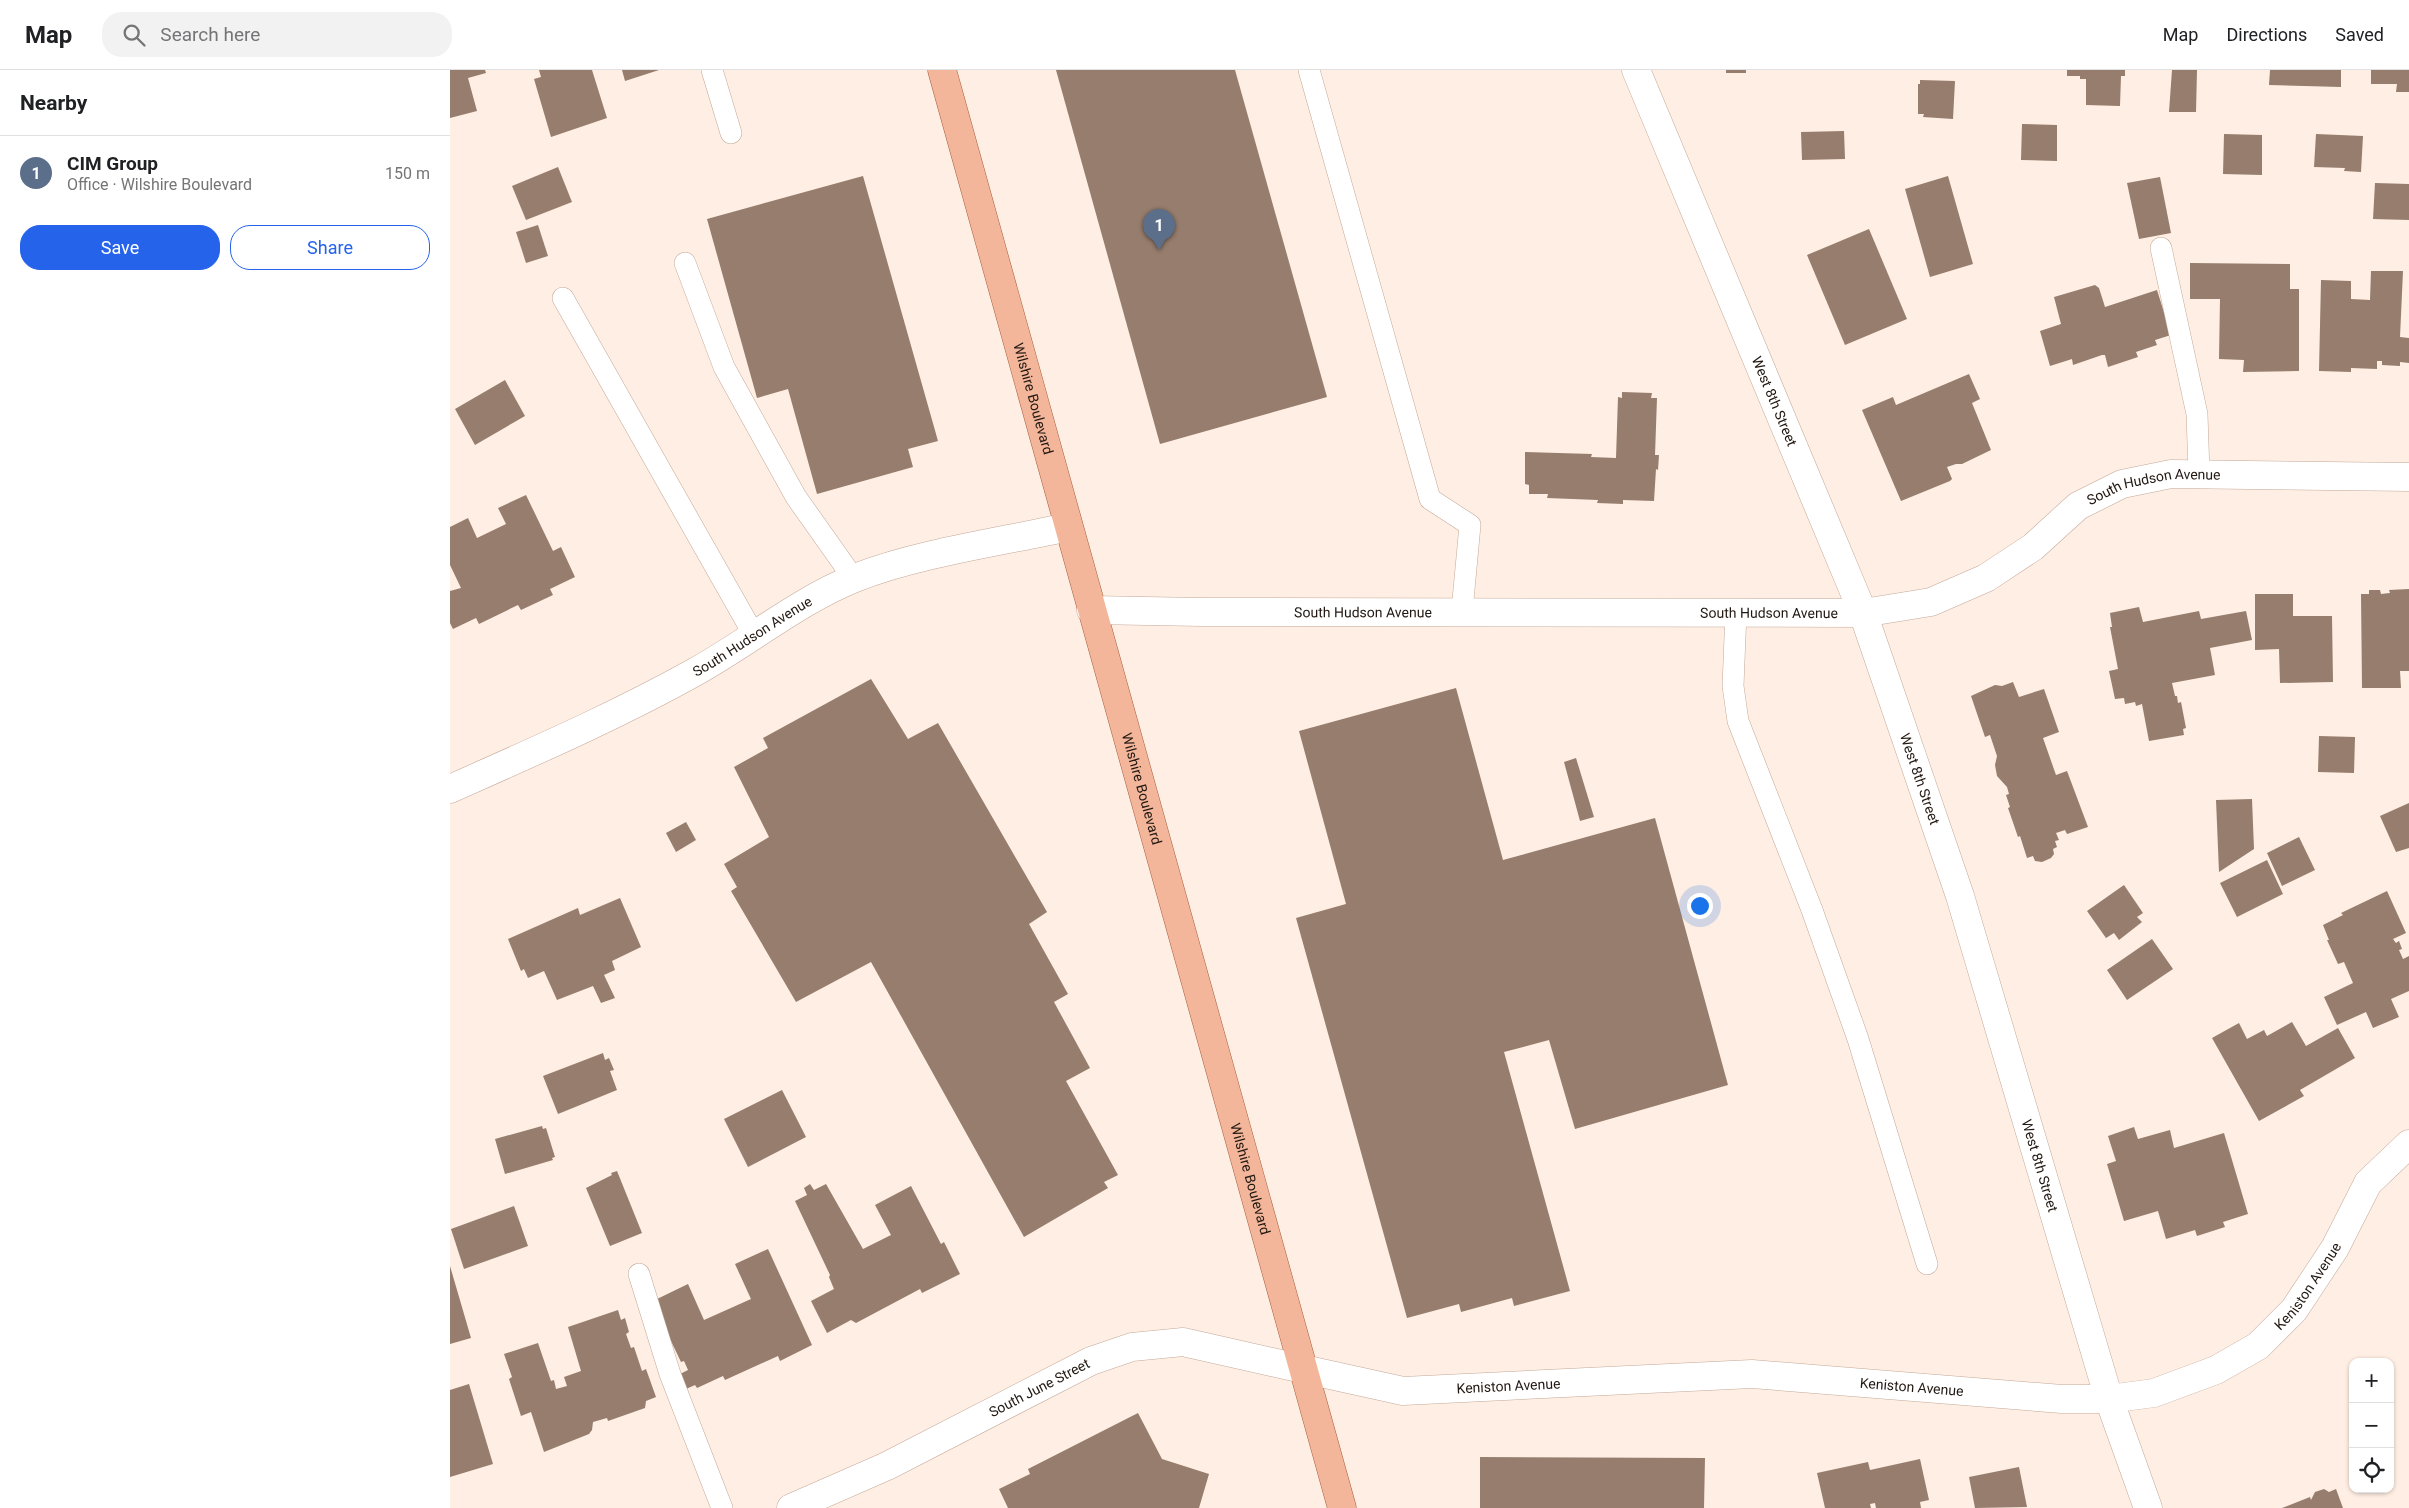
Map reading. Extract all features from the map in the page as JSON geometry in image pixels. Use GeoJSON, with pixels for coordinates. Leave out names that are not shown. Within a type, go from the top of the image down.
{"type":"FeatureCollection","features":[{"type":"Feature","properties":{"kind":"main road","name":"Wilshire Boulevard"},"geometry":{"type":"LineString","coordinates":[[942,70],[1342,1508]]}},
{"type":"Feature","properties":{"kind":"street","name":"West 8th Street"},"geometry":{"type":"LineString","coordinates":[[1636,70],[1863,613],[1960,896],[2109,1400],[2148,1508]]}},
{"type":"Feature","properties":{"kind":"street","name":"South Hudson Avenue"},"geometry":{"type":"LineString","coordinates":[[1091,610],[1202,612],[1863,613],[1931,602],[1986,578],[2033,547],[2078,506],[2122,484],[2171,474],[2199,473],[2409,477]]}},
{"type":"Feature","properties":{"kind":"street","name":"South Hudson Avenue"},"geometry":{"type":"LineString","coordinates":[[450,789],[568,737],[696,672],[754,635],[854,578],[911,561],[1068,527]]}},
{"type":"Feature","properties":{"kind":"street","name":"Keniston Avenue"},"geometry":{"type":"LineString","coordinates":[[1303,1369],[1403,1391],[1752,1374],[2062,1399],[2109,1400],[2160,1391],[2216,1370],[2258,1346],[2294,1310],[2335,1248],[2368,1183],[2409,1144]]}},
{"type":"Feature","properties":{"kind":"street","name":"South June Street"},"geometry":{"type":"LineString","coordinates":[[791,1508],[886,1466],[1091,1361],[1132,1347],[1183,1342],[1303,1369]]}},
{"type":"Feature","properties":{"kind":"lane"},"geometry":{"type":"LineString","coordinates":[[712,70],[731,133]]}},
{"type":"Feature","properties":{"kind":"lane"},"geometry":{"type":"LineString","coordinates":[[1309,70],[1430,499],[1470,525],[1462,611]]}},
{"type":"Feature","properties":{"kind":"lane"},"geometry":{"type":"LineString","coordinates":[[2160,248],[2197,414],[2199,473]]}},
{"type":"Feature","properties":{"kind":"lane"},"geometry":{"type":"LineString","coordinates":[[685,263],[724,367],[796,497],[854,578]]}},
{"type":"Feature","properties":{"kind":"lane"},"geometry":{"type":"LineString","coordinates":[[563,298],[754,635]]}},
{"type":"Feature","properties":{"kind":"lane"},"geometry":{"type":"LineString","coordinates":[[1736,612],[1733,686],[1738,720],[1812,910],[1851,1020],[1927,1264]]}},
{"type":"Feature","properties":{"kind":"lane"},"geometry":{"type":"LineString","coordinates":[[639,1274],[670,1374],[722,1508]]}},
{"type":"Feature","properties":{"kind":"building"},"geometry":{"type":"Polygon","coordinates":[[[450,70],[485,70],[486,73],[468,78],[477,111],[450,118],[450,70]]]}},
{"type":"Feature","properties":{"kind":"building"},"geometry":{"type":"Polygon","coordinates":[[[539,70],[592,70],[607,118],[551,137],[534,79],[541,77],[539,70]]]}},
{"type":"Feature","properties":{"kind":"building"},"geometry":{"type":"Polygon","coordinates":[[[622,70],[659,70],[625,81],[622,70]]]}},
{"type":"Feature","properties":{"kind":"building"},"geometry":{"type":"Polygon","coordinates":[[[1056,70],[1235,70],[1327,397],[1160,444],[1056,70]]]}},
{"type":"Feature","properties":{"kind":"building"},"geometry":{"type":"Polygon","coordinates":[[[1726,70],[1746,70],[1746,73],[1726,73],[1726,70]]]}},
{"type":"Feature","properties":{"kind":"building"},"geometry":{"type":"Polygon","coordinates":[[[2067,70],[2125,70],[2125,76],[2121,76],[2120,106],[2086,105],[2086,79],[2080,79],[2080,76],[2067,76],[2067,70]]]}},
{"type":"Feature","properties":{"kind":"building"},"geometry":{"type":"Polygon","coordinates":[[[2172,70],[2197,70],[2196,112],[2169,112],[2172,70]]]}},
{"type":"Feature","properties":{"kind":"building"},"geometry":{"type":"Polygon","coordinates":[[[2270,70],[2341,70],[2341,87],[2269,85],[2270,70]]]}},
{"type":"Feature","properties":{"kind":"building"},"geometry":{"type":"Polygon","coordinates":[[[2371,70],[2409,70],[2409,92],[2396,92],[2397,84],[2371,84],[2371,70]]]}},
{"type":"Feature","properties":{"kind":"building"},"geometry":{"type":"Polygon","coordinates":[[[1920,80],[1955,81],[1953,119],[1923,117],[1924,114],[1918,114],[1918,84],[1920,84],[1920,80]]]}},
{"type":"Feature","properties":{"kind":"building"},"geometry":{"type":"Polygon","coordinates":[[[2022,124],[2057,125],[2057,161],[2021,160],[2022,124]]]}},
{"type":"Feature","properties":{"kind":"building"},"geometry":{"type":"Polygon","coordinates":[[[1844,131],[1845,159],[1802,160],[1801,132],[1844,131]]]}},
{"type":"Feature","properties":{"kind":"building"},"geometry":{"type":"Polygon","coordinates":[[[2224,134],[2262,135],[2262,175],[2223,174],[2224,134]]]}},
{"type":"Feature","properties":{"kind":"building"},"geometry":{"type":"Polygon","coordinates":[[[2316,134],[2363,136],[2361,172],[2344,171],[2345,168],[2314,167],[2316,134]]]}},
{"type":"Feature","properties":{"kind":"building"},"geometry":{"type":"Polygon","coordinates":[[[558,167],[572,202],[526,220],[512,186],[558,167]]]}},
{"type":"Feature","properties":{"kind":"building"},"geometry":{"type":"Polygon","coordinates":[[[863,176],[938,441],[908,449],[913,467],[817,494],[788,389],[757,398],[707,219],[863,176]]]}},
{"type":"Feature","properties":{"kind":"building"},"geometry":{"type":"Polygon","coordinates":[[[1948,176],[1973,264],[1930,277],[1905,189],[1948,176]]]}},
{"type":"Feature","properties":{"kind":"building"},"geometry":{"type":"Polygon","coordinates":[[[2160,177],[2171,233],[2139,239],[2127,183],[2160,177]]]}},
{"type":"Feature","properties":{"kind":"building"},"geometry":{"type":"Polygon","coordinates":[[[2375,183],[2409,184],[2409,220],[2373,219],[2375,183]]]}},
{"type":"Feature","properties":{"kind":"building"},"geometry":{"type":"Polygon","coordinates":[[[538,225],[548,256],[526,263],[516,232],[538,225]]]}},
{"type":"Feature","properties":{"kind":"building"},"geometry":{"type":"Polygon","coordinates":[[[1869,229],[1907,319],[1845,345],[1807,255],[1869,229]]]}},
{"type":"Feature","properties":{"kind":"building"},"geometry":{"type":"Polygon","coordinates":[[[2190,263],[2290,264],[2290,289],[2299,289],[2299,371],[2243,372],[2244,360],[2219,359],[2220,299],[2190,299],[2190,263]]]}},
{"type":"Feature","properties":{"kind":"building"},"geometry":{"type":"Polygon","coordinates":[[[2371,271],[2403,271],[2400,337],[2409,338],[2409,363],[2400,362],[2400,366],[2382,365],[2382,361],[2377,361],[2377,369],[2351,368],[2351,372],[2319,371],[2321,280],[2351,281],[2351,299],[2370,300],[2371,271]]]}},
{"type":"Feature","properties":{"kind":"building"},"geometry":{"type":"Polygon","coordinates":[[[2095,285],[2099,288],[2105,307],[2157,290],[2171,335],[2155,340],[2157,345],[2136,352],[2138,357],[2108,367],[2105,355],[2073,365],[2072,359],[2050,366],[2040,331],[2061,324],[2054,297],[2095,285]]]}},
{"type":"Feature","properties":{"kind":"building"},"geometry":{"type":"Polygon","coordinates":[[[1969,374],[1980,399],[1972,403],[1991,450],[1962,464],[1947,467],[1952,479],[1950,481],[1901,501],[1862,410],[1893,397],[1896,405],[1969,374]]]}},
{"type":"Feature","properties":{"kind":"building"},"geometry":{"type":"Polygon","coordinates":[[[505,380],[525,416],[475,445],[455,409],[505,380]]]}},
{"type":"Feature","properties":{"kind":"building"},"geometry":{"type":"Polygon","coordinates":[[[1622,392],[1652,393],[1651,398],[1657,398],[1655,455],[1659,455],[1654,501],[1623,500],[1623,504],[1597,503],[1598,500],[1547,498],[1548,494],[1529,494],[1529,485],[1525,484],[1525,452],[1592,454],[1591,457],[1616,458],[1618,397],[1622,398],[1622,392]]]}},
{"type":"Feature","properties":{"kind":"building"},"geometry":{"type":"Polygon","coordinates":[[[526,495],[553,551],[561,547],[575,577],[550,589],[553,595],[521,610],[518,605],[479,624],[476,618],[453,629],[450,623],[450,591],[461,588],[450,565],[450,527],[468,518],[477,538],[506,524],[498,508],[526,495]]]}},
{"type":"Feature","properties":{"kind":"building"},"geometry":{"type":"Polygon","coordinates":[[[2409,589],[2409,671],[2400,671],[2401,688],[2362,688],[2361,594],[2369,594],[2369,590],[2380,590],[2381,594],[2390,593],[2389,590],[2409,589]]]}},
{"type":"Feature","properties":{"kind":"building"},"geometry":{"type":"Polygon","coordinates":[[[2255,594],[2293,594],[2293,616],[2332,616],[2333,682],[2280,683],[2279,649],[2255,650],[2255,594]]]}},
{"type":"Feature","properties":{"kind":"building"},"geometry":{"type":"Polygon","coordinates":[[[2139,607],[2143,622],[2199,611],[2201,619],[2246,611],[2252,640],[2210,648],[2215,675],[2172,683],[2178,703],[2181,702],[2186,728],[2183,729],[2184,735],[2149,741],[2142,704],[2136,706],[2135,702],[2125,704],[2124,698],[2115,699],[2109,671],[2118,669],[2110,627],[2112,627],[2110,613],[2139,607]]]}},
{"type":"Feature","properties":{"kind":"building"},"geometry":{"type":"Polygon","coordinates":[[[871,679],[908,739],[938,723],[1047,912],[1029,924],[1068,994],[1054,1002],[1090,1068],[1066,1081],[1118,1175],[1104,1182],[1108,1188],[1024,1237],[871,962],[796,1002],[731,891],[737,887],[724,864],[769,837],[734,767],[768,748],[763,738],[871,679]]]}},
{"type":"Feature","properties":{"kind":"building"},"geometry":{"type":"Polygon","coordinates":[[[2013,682],[2019,697],[2044,689],[2059,732],[2043,738],[2056,775],[2067,771],[2088,827],[2067,834],[2065,830],[2056,833],[2059,840],[2055,841],[2057,847],[2053,849],[2054,854],[2051,858],[2042,862],[2035,861],[2033,856],[2027,858],[2020,836],[2018,837],[2008,808],[2010,807],[2006,795],[2009,794],[2007,787],[1997,776],[1995,765],[1997,756],[1990,735],[1985,737],[1971,696],[1995,685],[2002,686],[2013,682]]]}},
{"type":"Feature","properties":{"kind":"building"},"geometry":{"type":"Polygon","coordinates":[[[1456,688],[1503,860],[1655,818],[1728,1085],[1575,1129],[1549,1040],[1504,1052],[1570,1291],[1514,1306],[1512,1298],[1461,1312],[1459,1304],[1407,1318],[1296,918],[1346,904],[1299,731],[1456,688]]]}},
{"type":"Feature","properties":{"kind":"building"},"geometry":{"type":"Polygon","coordinates":[[[2319,736],[2355,737],[2354,773],[2318,772],[2319,736]]]}},
{"type":"Feature","properties":{"kind":"building"},"geometry":{"type":"Polygon","coordinates":[[[1576,758],[1594,817],[1580,821],[1564,762],[1576,758]]]}},
{"type":"Feature","properties":{"kind":"building"},"geometry":{"type":"Polygon","coordinates":[[[2252,799],[2254,849],[2219,872],[2216,800],[2252,799]]]}},
{"type":"Feature","properties":{"kind":"building"},"geometry":{"type":"Polygon","coordinates":[[[2409,803],[2409,848],[2396,852],[2380,816],[2409,803]]]}},
{"type":"Feature","properties":{"kind":"building"},"geometry":{"type":"Polygon","coordinates":[[[686,822],[696,840],[676,852],[666,833],[686,822]]]}},
{"type":"Feature","properties":{"kind":"building"},"geometry":{"type":"Polygon","coordinates":[[[2299,837],[2315,870],[2282,886],[2267,853],[2299,837]]]}},
{"type":"Feature","properties":{"kind":"building"},"geometry":{"type":"Polygon","coordinates":[[[2267,860],[2283,894],[2237,917],[2220,883],[2267,860]]]}},
{"type":"Feature","properties":{"kind":"building"},"geometry":{"type":"Polygon","coordinates":[[[2124,885],[2143,913],[2137,917],[2142,922],[2119,940],[2114,933],[2106,938],[2087,911],[2124,885]]]}},
{"type":"Feature","properties":{"kind":"building"},"geometry":{"type":"Polygon","coordinates":[[[2387,891],[2406,933],[2393,939],[2396,943],[2399,941],[2402,949],[2399,950],[2403,959],[2409,956],[2409,991],[2391,999],[2399,1017],[2373,1028],[2366,1012],[2337,1025],[2324,997],[2353,983],[2344,962],[2338,964],[2327,940],[2329,940],[2323,925],[2343,915],[2341,913],[2387,891]]]}},
{"type":"Feature","properties":{"kind":"building"},"geometry":{"type":"Polygon","coordinates":[[[620,898],[641,947],[612,961],[615,970],[604,975],[615,998],[601,1003],[593,986],[557,1000],[544,971],[528,978],[524,969],[521,971],[508,939],[578,908],[580,915],[620,898]]]}},
{"type":"Feature","properties":{"kind":"building"},"geometry":{"type":"Polygon","coordinates":[[[2152,939],[2173,969],[2127,1000],[2107,970],[2152,939]]]}},
{"type":"Feature","properties":{"kind":"building"},"geometry":{"type":"Polygon","coordinates":[[[2292,1022],[2306,1046],[2338,1028],[2355,1058],[2300,1090],[2304,1096],[2259,1121],[2212,1038],[2239,1023],[2247,1039],[2264,1030],[2267,1036],[2292,1022]]]}},
{"type":"Feature","properties":{"kind":"building"},"geometry":{"type":"Polygon","coordinates":[[[603,1053],[605,1060],[609,1058],[614,1070],[610,1071],[617,1090],[558,1114],[543,1076],[603,1053]]]}},
{"type":"Feature","properties":{"kind":"building"},"geometry":{"type":"Polygon","coordinates":[[[782,1090],[806,1137],[748,1167],[724,1119],[782,1090]]]}},
{"type":"Feature","properties":{"kind":"building"},"geometry":{"type":"Polygon","coordinates":[[[542,1126],[543,1129],[546,1128],[555,1157],[552,1158],[553,1160],[505,1174],[495,1139],[542,1126]]]}},
{"type":"Feature","properties":{"kind":"building"},"geometry":{"type":"Polygon","coordinates":[[[2134,1127],[2138,1139],[2170,1130],[2174,1148],[2224,1133],[2248,1214],[2223,1222],[2225,1227],[2197,1236],[2195,1230],[2166,1239],[2158,1211],[2124,1221],[2107,1164],[2116,1161],[2108,1136],[2134,1127]]]}},
{"type":"Feature","properties":{"kind":"building"},"geometry":{"type":"Polygon","coordinates":[[[617,1171],[642,1233],[610,1246],[586,1188],[617,1171]]]}},
{"type":"Feature","properties":{"kind":"building"},"geometry":{"type":"Polygon","coordinates":[[[810,1184],[814,1190],[826,1184],[863,1249],[891,1235],[875,1205],[911,1186],[941,1244],[944,1242],[960,1274],[922,1293],[920,1289],[856,1323],[851,1320],[827,1333],[811,1301],[834,1289],[829,1277],[830,1275],[795,1201],[807,1195],[804,1188],[810,1184]]]}},
{"type":"Feature","properties":{"kind":"building"},"geometry":{"type":"Polygon","coordinates":[[[514,1206],[528,1246],[464,1269],[451,1229],[514,1206]]]}},
{"type":"Feature","properties":{"kind":"building"},"geometry":{"type":"Polygon","coordinates":[[[768,1249],[812,1345],[780,1361],[778,1356],[725,1380],[723,1376],[697,1388],[695,1385],[686,1389],[680,1374],[688,1370],[684,1361],[681,1362],[662,1322],[655,1300],[688,1284],[704,1320],[751,1299],[735,1264],[768,1249]]]}},
{"type":"Feature","properties":{"kind":"building"},"geometry":{"type":"Polygon","coordinates":[[[450,1266],[471,1338],[450,1344],[450,1266]]]}},
{"type":"Feature","properties":{"kind":"building"},"geometry":{"type":"Polygon","coordinates":[[[618,1310],[621,1320],[625,1318],[629,1332],[626,1334],[631,1348],[634,1347],[642,1371],[646,1369],[656,1397],[646,1401],[645,1408],[608,1421],[607,1418],[593,1422],[592,1430],[589,1434],[544,1452],[531,1412],[521,1416],[509,1379],[512,1377],[504,1354],[538,1343],[551,1381],[554,1380],[556,1389],[567,1386],[564,1377],[581,1371],[568,1327],[618,1310]]]}},
{"type":"Feature","properties":{"kind":"building"},"geometry":{"type":"Polygon","coordinates":[[[469,1384],[493,1464],[450,1477],[450,1390],[469,1384]]]}},
{"type":"Feature","properties":{"kind":"building"},"geometry":{"type":"Polygon","coordinates":[[[1138,1413],[1162,1459],[1209,1474],[1199,1508],[1008,1508],[999,1489],[1030,1474],[1028,1469],[1138,1413]]]}},
{"type":"Feature","properties":{"kind":"building"},"geometry":{"type":"Polygon","coordinates":[[[1480,1457],[1705,1458],[1704,1508],[1480,1508],[1480,1457]]]}},
{"type":"Feature","properties":{"kind":"building"},"geometry":{"type":"Polygon","coordinates":[[[1920,1459],[1929,1500],[1920,1502],[1921,1508],[1876,1508],[1875,1503],[1870,1504],[1871,1508],[1825,1508],[1817,1473],[1868,1462],[1870,1470],[1920,1459]]]}},
{"type":"Feature","properties":{"kind":"building"},"geometry":{"type":"Polygon","coordinates":[[[2019,1467],[2027,1507],[1975,1508],[1969,1477],[2019,1467]]]}},
{"type":"Feature","properties":{"kind":"building"},"geometry":{"type":"Polygon","coordinates":[[[2324,1489],[2329,1492],[2336,1489],[2343,1508],[2282,1508],[2310,1497],[2311,1500],[2315,1492],[2324,1489]]]}},
{"type":"Feature","properties":{"kind":"place","name":"CIM Group"},"geometry":{"type":"Point","coordinates":[1159,250]}}]}
